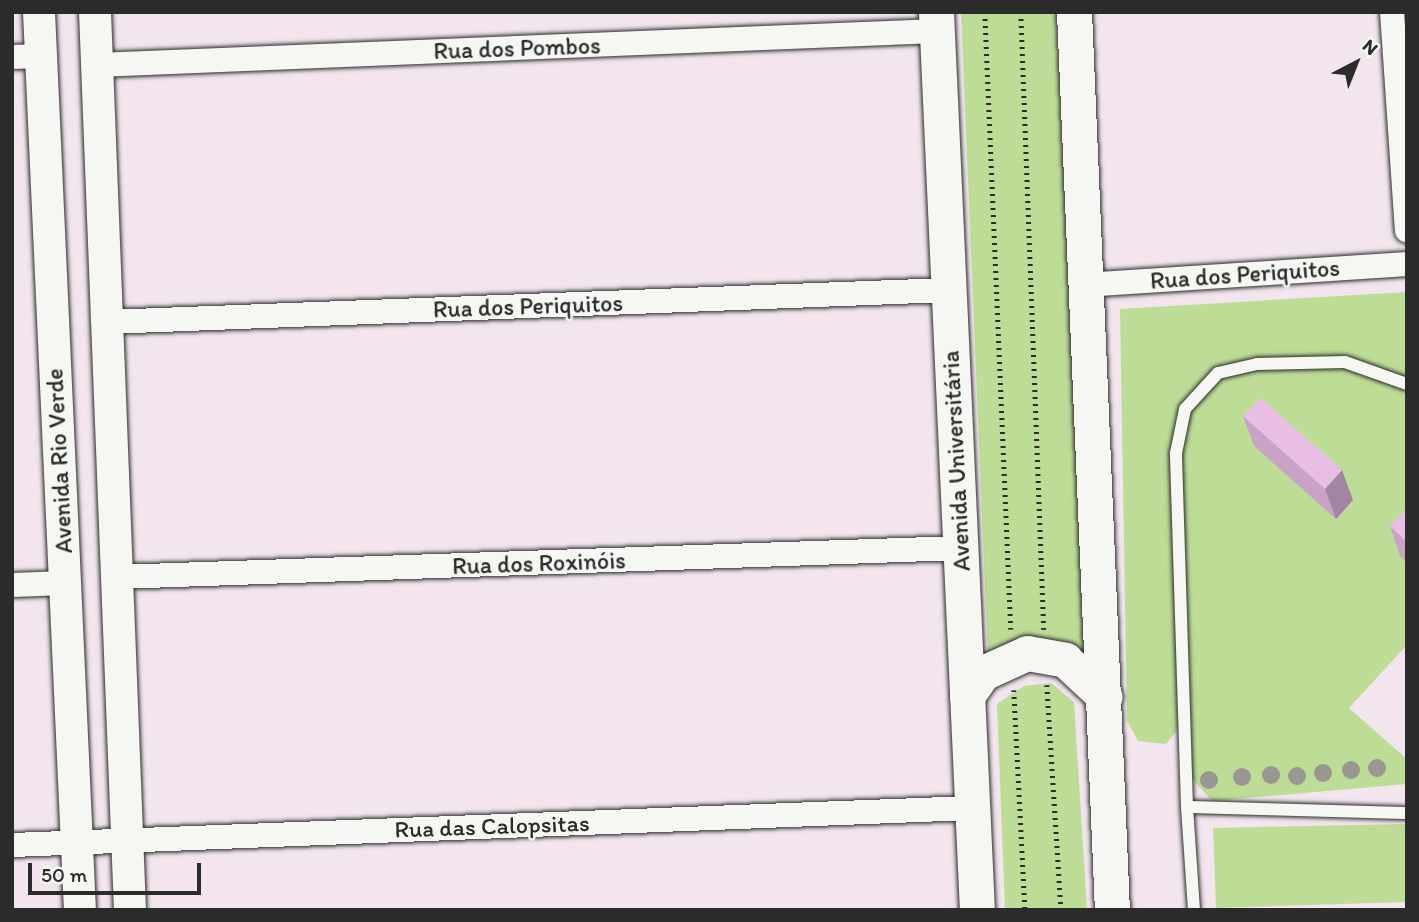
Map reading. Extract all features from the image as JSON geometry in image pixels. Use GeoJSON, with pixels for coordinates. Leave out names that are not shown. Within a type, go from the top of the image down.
{"type":"FeatureCollection","features":[{"type":"Feature","properties":{"kind":"main road"},"geometry":{"type":"LineString","coordinates":[[1074,12],[1112,910]]}},
{"type":"Feature","properties":{"kind":"main road","name":"Avenida Universitária"},"geometry":{"type":"LineString","coordinates":[[936,22],[976,910]]}},
{"type":"Feature","properties":{"kind":"main road"},"geometry":{"type":"LineString","coordinates":[[967,696],[983,673],[1029,655],[1075,667],[1105,697]]}},
{"type":"Feature","properties":{"kind":"street","name":"Avenida Rio Verde"},"geometry":{"type":"LineString","coordinates":[[39,12],[27,56],[65,583],[80,910]]}},
{"type":"Feature","properties":{"kind":"street"},"geometry":{"type":"LineString","coordinates":[[95,12],[130,910]]}},
{"type":"Feature","properties":{"kind":"street"},"geometry":{"type":"LineString","coordinates":[[1392,12],[1407,230]]}},
{"type":"Feature","properties":{"kind":"street","name":"Rua dos Pombos"},"geometry":{"type":"LineString","coordinates":[[97,65],[936,22]]}},
{"type":"Feature","properties":{"kind":"street","name":"Rua dos Periquitos"},"geometry":{"type":"LineString","coordinates":[[1084,285],[1407,264]]}},
{"type":"Feature","properties":{"kind":"street","name":"Rua dos Periquitos"},"geometry":{"type":"LineString","coordinates":[[107,323],[948,290]]}},
{"type":"Feature","properties":{"kind":"street","name":"Rua dos Roxinóis"},"geometry":{"type":"LineString","coordinates":[[117,577],[960,548]]}},
{"type":"Feature","properties":{"kind":"street"},"geometry":{"type":"LineString","coordinates":[[12,585],[65,583]]}},
{"type":"Feature","properties":{"kind":"street","name":"Rua das Calopsitas"},"geometry":{"type":"LineString","coordinates":[[12,845],[972,808]]}},
{"type":"Feature","properties":{"kind":"lane"},"geometry":{"type":"LineString","coordinates":[[1194,910],[1187,807],[1176,453],[1185,409],[1218,373],[1257,364],[1345,362],[1407,384]]}},
{"type":"Feature","properties":{"kind":"lane"},"geometry":{"type":"LineString","coordinates":[[1187,807],[1407,813]]}},
{"type":"Feature","properties":{"kind":"path"},"geometry":{"type":"LineString","coordinates":[[985,12],[1029,655],[1061,910]]}},
{"type":"Feature","properties":{"kind":"path"},"geometry":{"type":"LineString","coordinates":[[1021,12],[1029,655],[1025,910]]}},
{"type":"Feature","properties":{"kind":"green space"},"geometry":{"type":"Polygon","coordinates":[[[961,12],[1056,12],[1087,663],[988,658],[961,12]]]}},
{"type":"Feature","properties":{"kind":"green space"},"geometry":{"type":"Polygon","coordinates":[[[1407,292],[1407,378],[1375,368],[1407,384],[1407,645],[1349,708],[1407,759],[1407,784],[1212,801],[1186,772],[1183,723],[1166,744],[1138,741],[1127,721],[1120,309],[1407,292]]]}},
{"type":"Feature","properties":{"kind":"green space"},"geometry":{"type":"Polygon","coordinates":[[[1051,683],[1074,702],[1087,910],[1005,910],[997,704],[1024,686],[1051,683]]]}},
{"type":"Feature","properties":{"kind":"green space"},"geometry":{"type":"Polygon","coordinates":[[[1407,824],[1407,902],[1216,908],[1213,828],[1407,824]]]}},
{"type":"Feature","properties":{"kind":"building"},"geometry":{"type":"Polygon","coordinates":[[[1261,398],[1342,470],[1325,489],[1243,416],[1261,398]]]}},
{"type":"Feature","properties":{"kind":"building"},"geometry":{"type":"Polygon","coordinates":[[[1407,508],[1407,542],[1390,526],[1407,508]]]}}]}
